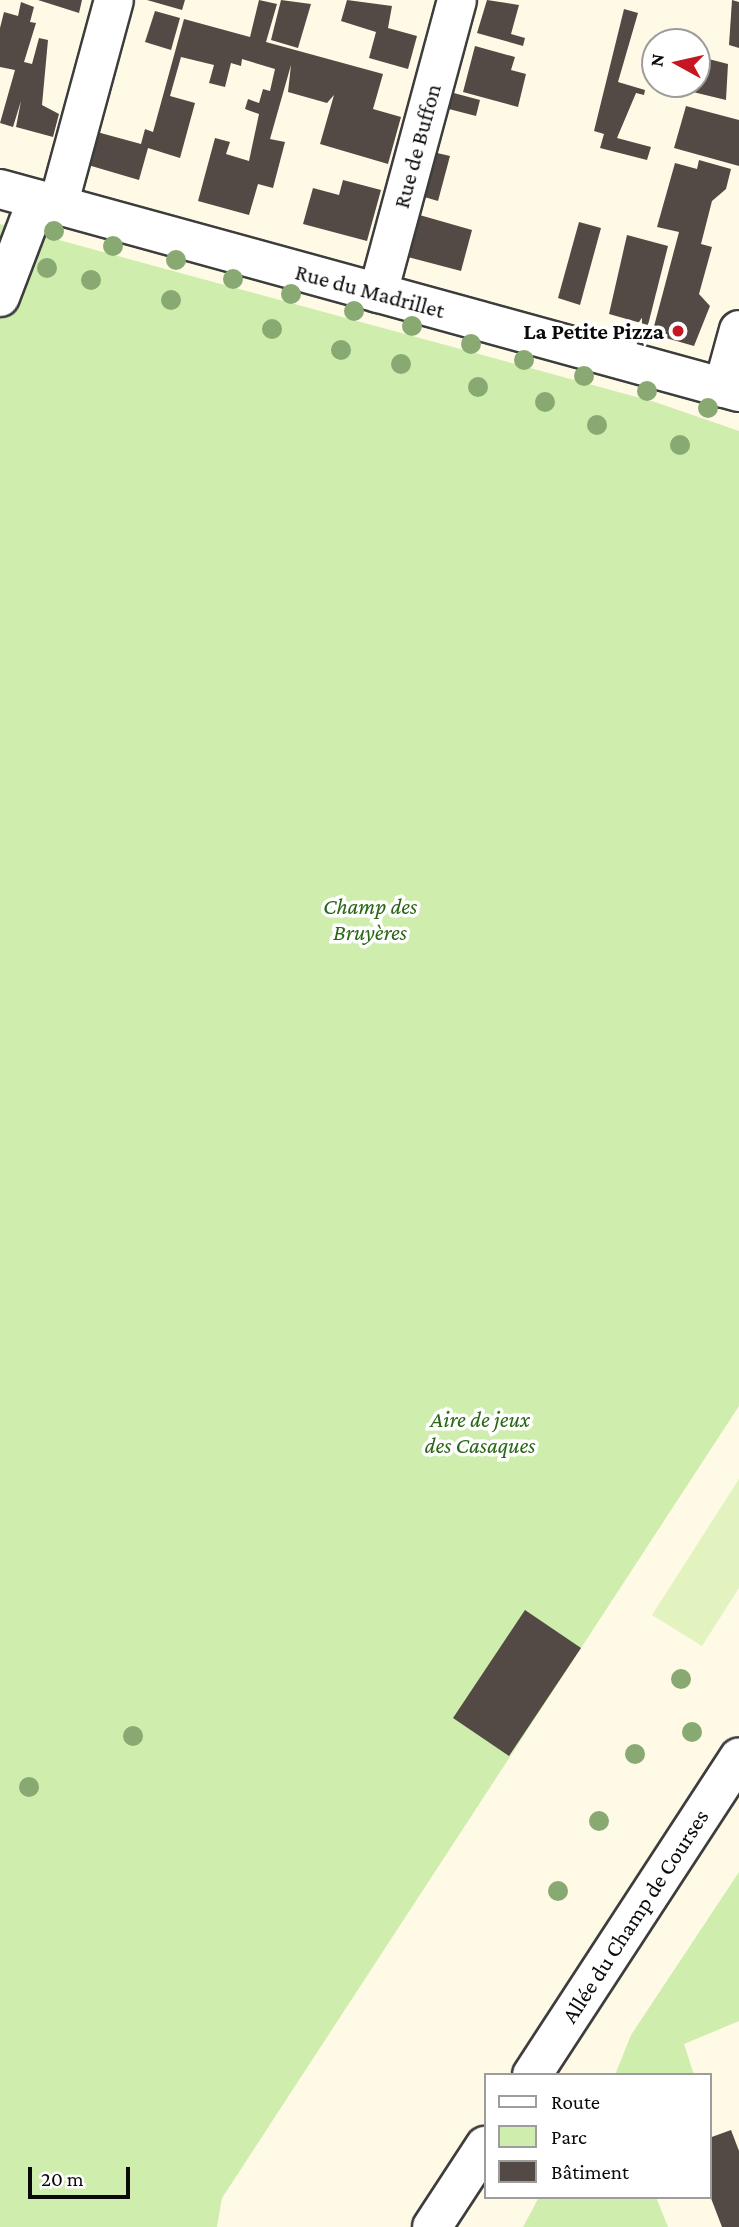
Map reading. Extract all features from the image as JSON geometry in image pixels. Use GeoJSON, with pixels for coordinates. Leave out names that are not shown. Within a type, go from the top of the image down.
{"type":"FeatureCollection","features":[{"type":"Feature","properties":{"kind":"street"},"geometry":{"type":"LineString","coordinates":[[0,298],[47,203],[114,0]]}},
{"type":"Feature","properties":{"kind":"street","name":"Rue de Buffon"},"geometry":{"type":"LineString","coordinates":[[378,293],[457,0]]}},
{"type":"Feature","properties":{"kind":"street","name":"Rue du Madrillet"},"geometry":{"type":"LineString","coordinates":[[0,189],[731,390]]}},
{"type":"Feature","properties":{"kind":"street"},"geometry":{"type":"LineString","coordinates":[[731,390],[739,330]]}},
{"type":"Feature","properties":{"kind":"street","name":"Allée du Champ de Courses"},"geometry":{"type":"LineString","coordinates":[[533,2073],[739,1757]]}},
{"type":"Feature","properties":{"kind":"street"},"geometry":{"type":"LineString","coordinates":[[432,2227],[484,2148]]}},
{"type":"Feature","properties":{"kind":"green space","name":"Champ des Bruyères"},"geometry":{"type":"Polygon","coordinates":[[[0,224],[655,402],[739,431],[739,1406],[222,2198],[217,2227],[0,2227],[0,224]]]}},
{"type":"Feature","properties":{"kind":"green space"},"geometry":{"type":"Polygon","coordinates":[[[739,1479],[739,1588],[702,1646],[652,1615],[739,1479]]]}},
{"type":"Feature","properties":{"kind":"green space"},"geometry":{"type":"Polygon","coordinates":[[[739,1872],[739,2021],[684,2044],[693,2073],[616,2073],[631,2035],[739,1872]]]}},
{"type":"Feature","properties":{"kind":"green space"},"geometry":{"type":"Polygon","coordinates":[[[538,2199],[657,2199],[668,2227],[523,2227],[538,2199]]]}},
{"type":"Feature","properties":{"kind":"building"},"geometry":{"type":"Polygon","coordinates":[[[38,0],[82,0],[79,13],[38,0]]]}},
{"type":"Feature","properties":{"kind":"building"},"geometry":{"type":"Polygon","coordinates":[[[147,0],[185,0],[182,10],[147,0]]]}},
{"type":"Feature","properties":{"kind":"building"},"geometry":{"type":"Polygon","coordinates":[[[259,0],[277,4],[266,42],[383,74],[373,109],[401,117],[388,164],[320,144],[334,95],[327,103],[288,92],[291,65],[270,139],[285,142],[273,188],[258,184],[249,215],[198,201],[215,138],[230,142],[226,154],[249,161],[259,114],[245,109],[248,99],[259,103],[263,89],[270,91],[275,69],[242,59],[241,66],[231,63],[225,87],[209,83],[214,65],[181,57],[170,96],[195,103],[180,158],[148,148],[139,180],[88,165],[97,132],[141,144],[145,129],[153,132],[184,19],[250,37],[259,0]]]}},
{"type":"Feature","properties":{"kind":"building"},"geometry":{"type":"Polygon","coordinates":[[[281,0],[311,4],[298,48],[271,40],[281,0]]]}},
{"type":"Feature","properties":{"kind":"building"},"geometry":{"type":"Polygon","coordinates":[[[347,0],[392,6],[388,28],[417,36],[408,69],[369,58],[376,32],[341,21],[347,0]]]}},
{"type":"Feature","properties":{"kind":"building"},"geometry":{"type":"Polygon","coordinates":[[[487,0],[519,5],[511,34],[525,38],[523,46],[477,33],[487,0]]]}},
{"type":"Feature","properties":{"kind":"building"},"geometry":{"type":"Polygon","coordinates":[[[732,0],[739,2],[739,48],[729,45],[732,0]]]}},
{"type":"Feature","properties":{"kind":"building"},"geometry":{"type":"Polygon","coordinates":[[[21,2],[34,7],[30,22],[36,23],[24,62],[32,64],[39,38],[48,40],[42,105],[59,114],[53,137],[16,127],[21,101],[13,127],[0,123],[15,70],[0,67],[0,28],[4,12],[18,16],[21,2]]]}},
{"type":"Feature","properties":{"kind":"building"},"geometry":{"type":"Polygon","coordinates":[[[624,9],[638,13],[618,82],[641,89],[641,94],[636,93],[617,138],[651,147],[647,160],[600,148],[604,134],[594,131],[624,9]]]}},
{"type":"Feature","properties":{"kind":"building"},"geometry":{"type":"Polygon","coordinates":[[[155,11],[180,18],[171,50],[145,42],[155,11]]]}},
{"type":"Feature","properties":{"kind":"building"},"geometry":{"type":"Polygon","coordinates":[[[475,46],[515,57],[511,70],[526,74],[518,107],[463,92],[475,46]]]}},
{"type":"Feature","properties":{"kind":"building"},"geometry":{"type":"Polygon","coordinates":[[[711,60],[728,64],[726,100],[711,96],[711,60]]]}},
{"type":"Feature","properties":{"kind":"building"},"geometry":{"type":"Polygon","coordinates":[[[450,92],[480,100],[476,116],[445,108],[450,92]]]}},
{"type":"Feature","properties":{"kind":"building"},"geometry":{"type":"Polygon","coordinates":[[[686,106],[739,120],[739,166],[674,148],[686,106]]]}},
{"type":"Feature","properties":{"kind":"building"},"geometry":{"type":"Polygon","coordinates":[[[433,152],[450,156],[438,201],[421,196],[433,152]]]}},
{"type":"Feature","properties":{"kind":"building"},"geometry":{"type":"Polygon","coordinates":[[[699,160],[731,169],[726,189],[712,201],[701,244],[712,247],[699,294],[710,306],[694,346],[652,334],[679,232],[657,227],[675,163],[697,169],[699,160]]]}},
{"type":"Feature","properties":{"kind":"building"},"geometry":{"type":"Polygon","coordinates":[[[343,180],[381,190],[367,241],[303,224],[313,188],[339,195],[343,180]]]}},
{"type":"Feature","properties":{"kind":"building"},"geometry":{"type":"Polygon","coordinates":[[[416,214],[472,230],[461,271],[404,256],[416,214]]]}},
{"type":"Feature","properties":{"kind":"building"},"geometry":{"type":"Polygon","coordinates":[[[579,222],[601,228],[580,305],[558,298],[579,222]]]}},
{"type":"Feature","properties":{"kind":"building"},"geometry":{"type":"Polygon","coordinates":[[[627,235],[668,246],[648,325],[609,314],[627,235]]]}},
{"type":"Feature","properties":{"kind":"building"},"geometry":{"type":"Polygon","coordinates":[[[525,1610],[581,1648],[509,1756],[453,1718],[525,1610]]]}},
{"type":"Feature","properties":{"kind":"building"},"geometry":{"type":"Polygon","coordinates":[[[731,2130],[739,2151],[739,2227],[722,2227],[711,2198],[711,2137],[731,2130]]]}},
{"type":"Feature","properties":{"kind":"place","name":"La Petite Pizza"},"geometry":{"type":"Point","coordinates":[678,331]}},
{"type":"Feature","properties":{"kind":"park label","name":"Aire de jeux des Casaques"},"geometry":{"type":"Point","coordinates":[480,1432]}}]}
